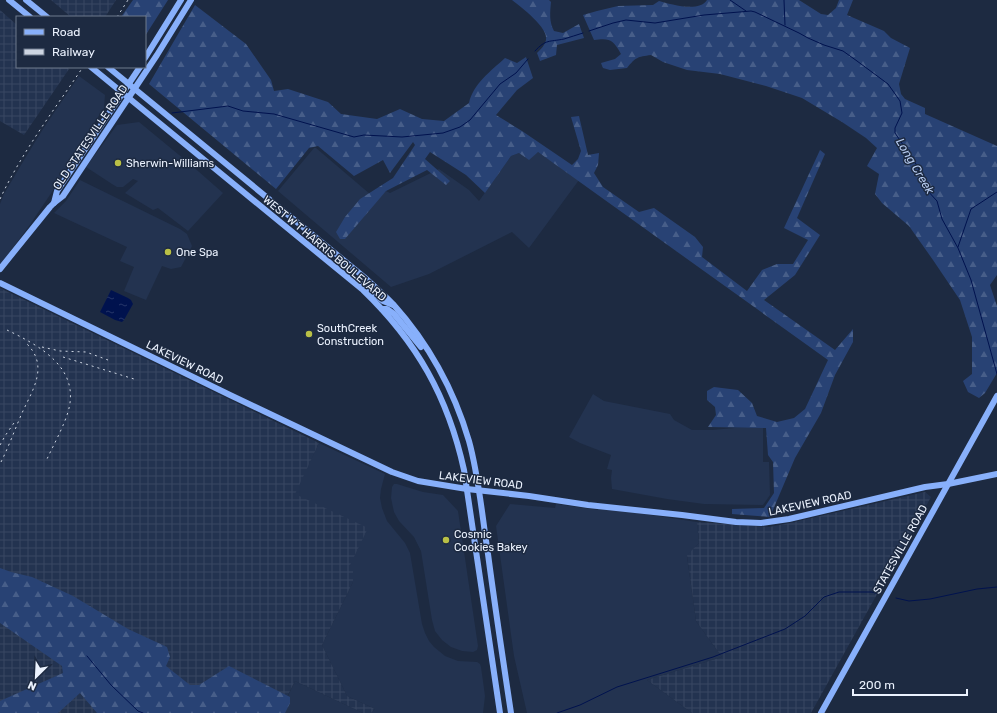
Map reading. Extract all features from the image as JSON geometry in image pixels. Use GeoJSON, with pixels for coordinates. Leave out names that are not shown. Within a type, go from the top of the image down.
{"type":"FeatureCollection","features":[{"type":"Feature","properties":{"kind":"main road"},"geometry":{"type":"LineString","coordinates":[[9,0],[29,16]]}},
{"type":"Feature","properties":{"kind":"main road"},"geometry":{"type":"LineString","coordinates":[[26,0],[46,16]]}},
{"type":"Feature","properties":{"kind":"main road"},"geometry":{"type":"LineString","coordinates":[[146,56],[181,0]]}},
{"type":"Feature","properties":{"kind":"main road","name":"OLD STATESVILLE ROAD"},"geometry":{"type":"LineString","coordinates":[[0,270],[56,201],[63,196],[135,89],[191,0]]}},
{"type":"Feature","properties":{"kind":"main road","name":"WEST W T HARRIS BOULEVARD"},"geometry":{"type":"LineString","coordinates":[[92,68],[363,290],[382,309],[404,335],[423,363],[448,414],[463,464],[468,489],[500,713]]}},
{"type":"Feature","properties":{"kind":"main road","name":"WEST W T HARRIS BOULEVARD"},"geometry":{"type":"LineString","coordinates":[[109,68],[376,288],[393,305],[416,333],[437,365],[452,394],[472,453],[479,491],[511,713]]}},
{"type":"Feature","properties":{"kind":"main road","name":"OLD STATESVILLE ROAD"},"geometry":{"type":"LineString","coordinates":[[56,201],[57,191],[139,68]]}},
{"type":"Feature","properties":{"kind":"main road"},"geometry":{"type":"LineString","coordinates":[[56,201],[63,187],[82,160],[95,134]]}},
{"type":"Feature","properties":{"kind":"main road"},"geometry":{"type":"LineString","coordinates":[[326,260],[351,276],[383,301],[393,305]]}},
{"type":"Feature","properties":{"kind":"main road","name":"LAKEVIEW ROAD"},"geometry":{"type":"LineString","coordinates":[[0,283],[223,392],[392,472],[418,481],[479,491],[736,522],[761,523],[789,520],[925,487],[997,474]]}},
{"type":"Feature","properties":{"kind":"main road"},"geometry":{"type":"LineString","coordinates":[[382,309],[387,309],[394,314],[437,365]]}},
{"type":"Feature","properties":{"kind":"main road","name":"STATESVILLE ROAD"},"geometry":{"type":"LineString","coordinates":[[821,713],[997,396]]}},
{"type":"Feature","properties":{"kind":"shaded area"},"geometry":{"type":"Polygon","coordinates":[[[51,0],[116,0],[106,16],[70,16],[51,0]]]}},
{"type":"Feature","properties":{"kind":"shaded area"},"geometry":{"type":"Polygon","coordinates":[[[0,10],[16,24],[16,68],[69,69],[24,135],[0,121],[0,10]]]}},
{"type":"Feature","properties":{"kind":"shaded area"},"geometry":{"type":"Polygon","coordinates":[[[79,76],[105,95],[104,108],[82,141],[62,177],[29,226],[0,265],[0,204],[4,194],[43,129],[79,76]]]}},
{"type":"Feature","properties":{"kind":"shaded area"},"geometry":{"type":"Polygon","coordinates":[[[139,122],[223,193],[188,231],[158,208],[153,210],[125,193],[138,181],[133,179],[123,187],[117,187],[86,167],[117,125],[139,122]]]}},
{"type":"Feature","properties":{"kind":"shaded area"},"geometry":{"type":"Polygon","coordinates":[[[314,148],[316,148],[377,200],[386,191],[390,193],[439,169],[469,190],[479,201],[511,156],[519,153],[538,152],[579,180],[529,248],[512,232],[429,274],[391,287],[278,191],[314,148]]]}},
{"type":"Feature","properties":{"kind":"shaded area"},"geometry":{"type":"Polygon","coordinates":[[[80,180],[180,229],[187,234],[192,246],[181,267],[171,269],[162,266],[146,300],[124,291],[134,267],[120,261],[127,247],[54,213],[66,201],[80,180]]]}},
{"type":"Feature","properties":{"kind":"shaded area"},"geometry":{"type":"Polygon","coordinates":[[[0,288],[319,443],[295,494],[368,528],[350,565],[353,567],[353,582],[322,645],[347,696],[375,709],[371,713],[363,713],[295,681],[279,713],[0,713],[0,288]]]}},
{"type":"Feature","properties":{"kind":"shaded area"},"geometry":{"type":"Polygon","coordinates":[[[593,394],[604,401],[670,414],[674,420],[692,430],[763,428],[763,462],[769,462],[770,495],[763,505],[704,504],[612,489],[612,470],[607,469],[611,455],[569,437],[593,394]]]}},
{"type":"Feature","properties":{"kind":"shaded area"},"geometry":{"type":"Polygon","coordinates":[[[319,443],[385,474],[380,498],[382,508],[387,521],[405,543],[410,553],[422,624],[425,633],[434,647],[445,656],[458,661],[477,662],[480,664],[485,696],[483,713],[371,713],[375,709],[347,696],[322,645],[353,582],[350,565],[294,494],[319,443]]]}},
{"type":"Feature","properties":{"kind":"shaded area"},"geometry":{"type":"Polygon","coordinates":[[[394,484],[423,492],[443,495],[458,511],[478,646],[477,650],[473,652],[462,651],[451,647],[442,640],[435,631],[421,551],[414,537],[399,521],[394,512],[391,498],[392,487],[394,484]]]}},
{"type":"Feature","properties":{"kind":"shaded area"},"geometry":{"type":"Polygon","coordinates":[[[925,492],[931,497],[811,713],[692,713],[647,680],[722,657],[696,621],[687,555],[699,543],[697,522],[769,527],[925,492]]]}},
{"type":"Feature","properties":{"kind":"shaded area"},"geometry":{"type":"Polygon","coordinates":[[[510,504],[555,508],[556,504],[598,510],[598,507],[697,522],[699,543],[687,556],[696,621],[722,657],[647,680],[692,713],[527,713],[514,656],[496,526],[510,504]]]}},
{"type":"Feature","properties":{"kind":"shaded area"},"geometry":{"type":"Polygon","coordinates":[[[295,681],[363,713],[280,713],[295,681]]]}},
{"type":"Feature","properties":{"kind":"green space"},"geometry":{"type":"Polygon","coordinates":[[[133,0],[168,0],[146,34],[146,16],[122,16],[133,0]]]}},
{"type":"Feature","properties":{"kind":"green space"},"geometry":{"type":"Polygon","coordinates":[[[512,0],[549,0],[551,2],[550,13],[552,28],[554,31],[563,33],[579,24],[584,38],[557,45],[556,55],[540,61],[537,53],[545,44],[546,35],[534,18],[512,0]]]}},
{"type":"Feature","properties":{"kind":"green space"},"geometry":{"type":"Polygon","coordinates":[[[707,0],[799,0],[821,14],[828,15],[836,8],[839,0],[853,0],[847,15],[884,31],[891,38],[910,48],[899,84],[901,94],[905,99],[925,108],[925,114],[997,146],[997,275],[990,285],[997,306],[997,373],[985,393],[979,398],[968,392],[963,381],[972,374],[972,337],[960,300],[909,226],[882,203],[875,194],[879,174],[867,166],[877,148],[866,138],[842,122],[802,98],[766,86],[720,74],[687,70],[663,62],[651,55],[637,58],[627,68],[610,70],[603,68],[601,63],[615,59],[621,54],[611,41],[604,39],[594,40],[583,15],[618,6],[653,5],[659,1],[691,7],[703,4],[707,0]]]}},
{"type":"Feature","properties":{"kind":"green space"},"geometry":{"type":"Polygon","coordinates":[[[195,5],[246,44],[271,80],[274,91],[288,89],[328,102],[341,114],[377,119],[400,109],[422,119],[444,121],[469,103],[478,84],[505,58],[517,63],[526,57],[533,78],[517,90],[496,115],[572,165],[578,159],[581,151],[571,117],[579,116],[588,155],[599,153],[598,165],[594,173],[603,187],[639,212],[654,208],[695,237],[703,247],[702,257],[747,291],[762,270],[777,264],[793,264],[808,240],[784,228],[820,150],[825,154],[797,218],[820,235],[795,275],[764,300],[835,350],[853,329],[853,342],[835,375],[821,413],[795,458],[770,517],[732,514],[732,509],[764,508],[774,493],[773,462],[768,455],[766,428],[708,427],[716,415],[715,407],[707,400],[707,391],[714,387],[738,390],[752,403],[757,416],[777,422],[794,418],[805,409],[828,360],[538,152],[529,160],[519,153],[511,156],[485,193],[466,175],[430,152],[425,159],[450,181],[446,185],[427,170],[386,191],[345,239],[340,239],[336,232],[345,217],[360,199],[393,178],[415,145],[413,142],[390,173],[383,160],[354,176],[318,146],[309,148],[276,189],[149,84],[195,5]]]}},
{"type":"Feature","properties":{"kind":"green space"},"geometry":{"type":"Polygon","coordinates":[[[0,568],[32,577],[73,596],[128,629],[167,647],[170,657],[166,666],[190,685],[199,685],[229,666],[290,697],[290,703],[285,713],[97,713],[80,693],[58,713],[0,713],[0,701],[63,673],[62,666],[0,623],[0,568]]]}},
{"type":"Feature","properties":{"kind":"water"},"geometry":{"type":"Polygon","coordinates":[[[111,290],[128,298],[133,304],[122,322],[100,312],[111,290]]]}},
{"type":"Feature","properties":{"kind":"waterway","name":"Long Creek"},"geometry":{"type":"LineString","coordinates":[[730,0],[746,11]]}},
{"type":"Feature","properties":{"kind":"waterway"},"geometry":{"type":"LineString","coordinates":[[784,0],[785,25]]}},
{"type":"Feature","properties":{"kind":"waterway","name":"Long Creek"},"geometry":{"type":"LineString","coordinates":[[589,31],[626,20],[655,23],[704,15],[751,11],[824,45],[843,51],[888,84],[900,101],[902,113],[895,128],[895,133],[918,167],[926,189],[937,201],[942,219],[958,248],[971,280],[997,374]]}},
{"type":"Feature","properties":{"kind":"waterway"},"geometry":{"type":"LineString","coordinates":[[535,51],[545,43],[583,33]]}},
{"type":"Feature","properties":{"kind":"waterway"},"geometry":{"type":"LineString","coordinates":[[172,113],[228,106],[243,111],[274,114],[354,137],[364,135],[402,137],[443,133],[460,127],[470,120],[500,84],[516,73],[528,59]]}},
{"type":"Feature","properties":{"kind":"waterway"},"geometry":{"type":"LineString","coordinates":[[958,247],[971,209],[997,192]]}},
{"type":"Feature","properties":{"kind":"waterway"},"geometry":{"type":"LineString","coordinates":[[896,598],[909,601],[930,599],[977,589],[997,587]]}},
{"type":"Feature","properties":{"kind":"waterway"},"geometry":{"type":"LineString","coordinates":[[557,713],[580,705],[617,687],[713,657],[785,629],[805,616],[824,597],[839,592],[872,592],[878,594]]}},
{"type":"Feature","properties":{"kind":"waterway"},"geometry":{"type":"LineString","coordinates":[[87,656],[111,685],[138,711],[143,713]]}},
{"type":"Feature","properties":{"kind":"railway"},"geometry":{"type":"LineString","coordinates":[[118,16],[128,0]]}},
{"type":"Feature","properties":{"kind":"railway"},"geometry":{"type":"LineString","coordinates":[[0,199],[28,148],[82,68]]}},
{"type":"Feature","properties":{"kind":"railway"},"geometry":{"type":"LineString","coordinates":[[7,330],[32,343],[55,360],[69,383],[70,396],[68,412],[47,459]]}},
{"type":"Feature","properties":{"kind":"railway"},"geometry":{"type":"LineString","coordinates":[[1,462],[31,395],[37,377],[37,359],[25,342]]}},
{"type":"Feature","properties":{"kind":"railway"},"geometry":{"type":"LineString","coordinates":[[42,347],[60,351],[86,352],[108,360]]}},
{"type":"Feature","properties":{"kind":"railway"},"geometry":{"type":"LineString","coordinates":[[63,357],[134,379]]}},
{"type":"Feature","properties":{"kind":"railway"},"geometry":{"type":"LineString","coordinates":[[0,445],[16,420]]}},
{"type":"Feature","properties":{"kind":"place","name":"Sherwin-Williams"},"geometry":{"type":"Point","coordinates":[118,163]}},
{"type":"Feature","properties":{"kind":"place","name":"One Spa"},"geometry":{"type":"Point","coordinates":[168,252]}},
{"type":"Feature","properties":{"kind":"place","name":"SouthCreek Construction"},"geometry":{"type":"Point","coordinates":[309,334]}},
{"type":"Feature","properties":{"kind":"place","name":"Cosmic Cookies Bakey"},"geometry":{"type":"Point","coordinates":[446,540]}}]}
